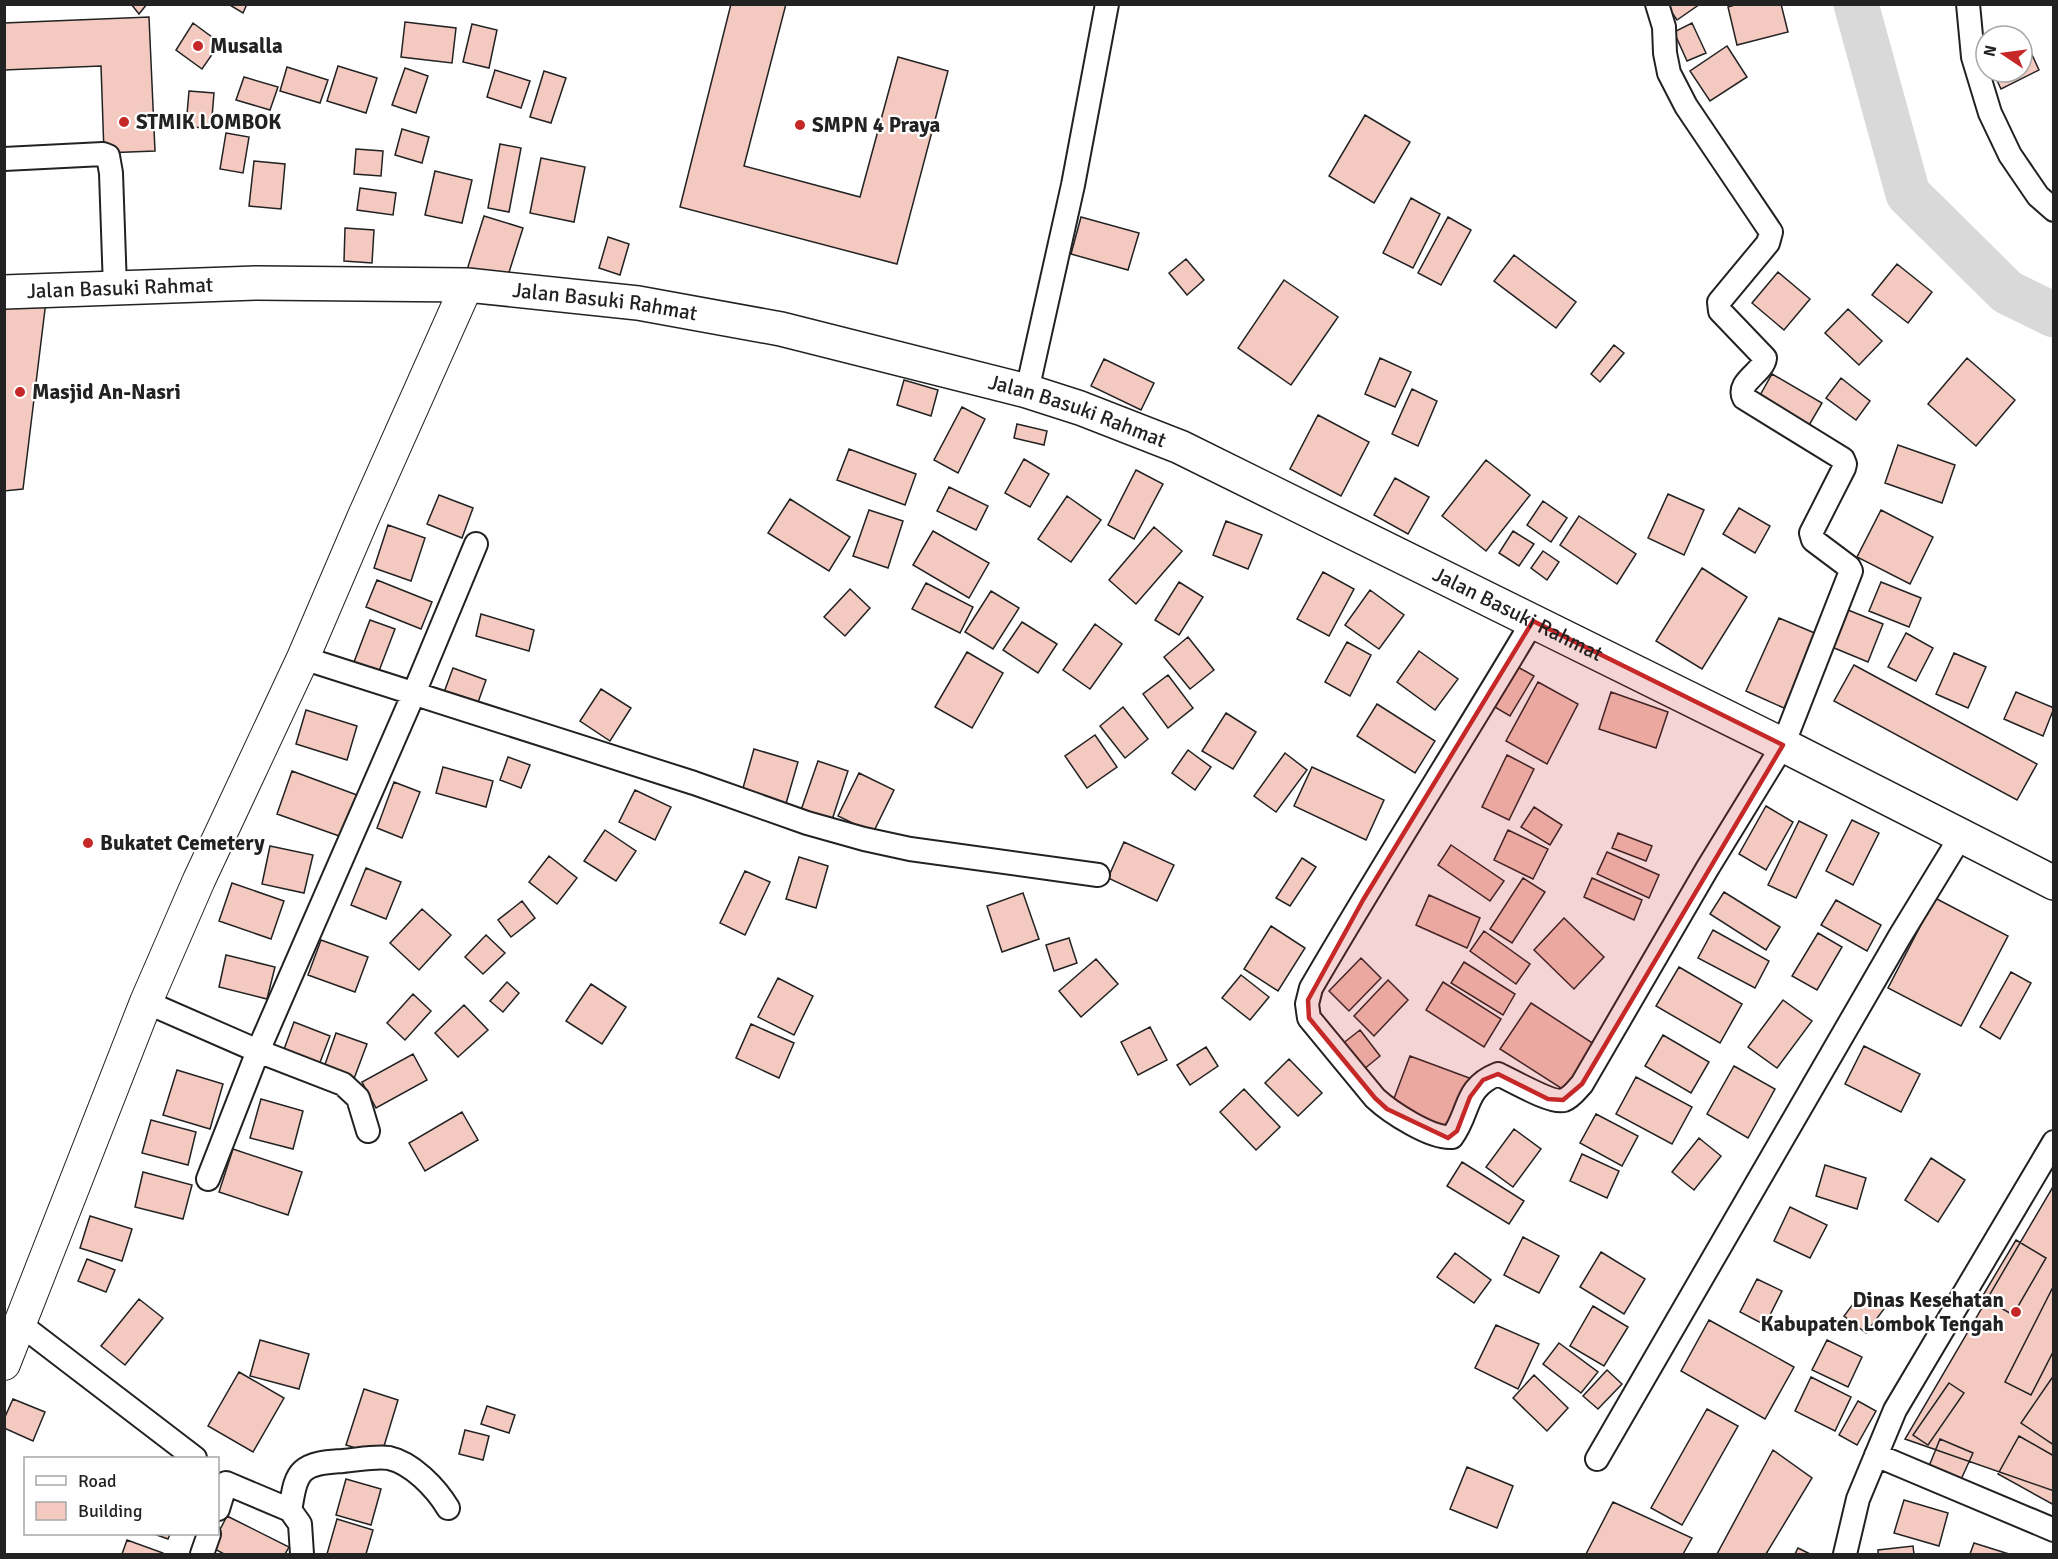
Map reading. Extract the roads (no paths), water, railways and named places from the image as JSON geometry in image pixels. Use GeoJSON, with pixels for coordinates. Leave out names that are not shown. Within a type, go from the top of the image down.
{"type":"FeatureCollection","features":[{"type":"Feature","properties":{"kind":"main road","name":"Jalan Basuki Rahmat"},"geometry":{"type":"LineString","coordinates":[[4,292],[256,283],[467,285],[638,303],[781,329],[1027,391],[1080,408],[1180,447],[1783,745],[2054,883]]}},
{"type":"Feature","properties":{"kind":"main road"},"geometry":{"type":"LineString","coordinates":[[4,1364],[146,1002],[199,880],[303,658],[467,285]]}},
{"type":"Feature","properties":{"kind":"street"},"geometry":{"type":"LineString","coordinates":[[1027,391],[1073,185],[1107,4]]}},
{"type":"Feature","properties":{"kind":"street"},"geometry":{"type":"LineString","coordinates":[[1533,621],[1457,750],[1362,900],[1311,988],[1308,1000],[1309,1018],[1375,1098],[1387,1109],[1434,1134],[1452,1137],[1470,1097],[1483,1080],[1498,1074],[1548,1099],[1563,1100],[1582,1084],[1707,869],[1783,745],[1851,571],[1814,540],[1811,533],[1845,464],[1843,459],[1744,398],[1742,394],[1743,387],[1764,365],[1766,358],[1720,312],[1719,302],[1768,243],[1771,232],[1686,106],[1669,74],[1664,27],[1657,4]]}},
{"type":"Feature","properties":{"kind":"street"},"geometry":{"type":"LineString","coordinates":[[1968,4],[1973,57],[1990,113],[2010,154],[2038,196],[2054,210]]}},
{"type":"Feature","properties":{"kind":"street"},"geometry":{"type":"LineString","coordinates":[[4,159],[66,155],[103,154],[108,156],[111,173],[115,288]]}},
{"type":"Feature","properties":{"kind":"street"},"geometry":{"type":"LineString","coordinates":[[208,1179],[258,1051],[414,693],[476,544]]}},
{"type":"Feature","properties":{"kind":"street"},"geometry":{"type":"LineString","coordinates":[[303,658],[702,785],[807,823],[864,839],[910,849],[1098,875]]}},
{"type":"Feature","properties":{"kind":"street"},"geometry":{"type":"LineString","coordinates":[[1597,1459],[1900,936],[1961,836]]}},
{"type":"Feature","properties":{"kind":"street"},"geometry":{"type":"LineString","coordinates":[[146,1002],[348,1087],[358,1098],[368,1131]]}},
{"type":"Feature","properties":{"kind":"street"},"geometry":{"type":"LineString","coordinates":[[1845,1554],[1858,1499],[1895,1410],[2054,1142]]}},
{"type":"Feature","properties":{"kind":"street"},"geometry":{"type":"LineString","coordinates":[[21,1324],[194,1457]]}},
{"type":"Feature","properties":{"kind":"street"},"geometry":{"type":"LineString","coordinates":[[1876,1455],[2054,1530]]}},
{"type":"Feature","properties":{"kind":"street"},"geometry":{"type":"LineString","coordinates":[[290,1510],[297,1482],[308,1468],[322,1463],[382,1458],[400,1462],[434,1487],[448,1508]]}},
{"type":"Feature","properties":{"kind":"street"},"geometry":{"type":"LineString","coordinates":[[219,1502],[222,1480],[290,1510],[300,1524],[302,1554]]}},
{"type":"Feature","properties":{"kind":"street"},"geometry":{"type":"LineString","coordinates":[[202,1554],[208,1535]]}},
{"type":"Feature","properties":{"kind":"waterway"},"geometry":{"type":"LineString","coordinates":[[1856,4],[1908,194],[2007,292],[2054,315]]}},
{"type":"Feature","properties":{"kind":"place","name":"Musalla"},"geometry":{"type":"Point","coordinates":[198,46]}},
{"type":"Feature","properties":{"kind":"place","name":"STMIK LOMBOK"},"geometry":{"type":"Point","coordinates":[124,122]}},
{"type":"Feature","properties":{"kind":"place","name":"SMPN 4 Praya"},"geometry":{"type":"Point","coordinates":[800,125]}},
{"type":"Feature","properties":{"kind":"place","name":"Masjid An-Nasri"},"geometry":{"type":"Point","coordinates":[20,392]}},
{"type":"Feature","properties":{"kind":"place","name":"Bukatet Cemetery"},"geometry":{"type":"Point","coordinates":[88,843]}},
{"type":"Feature","properties":{"kind":"place","name":"Dinas Kesehatan Kabupaten Lombok Tengah"},"geometry":{"type":"Point","coordinates":[2016,1312]}}]}
